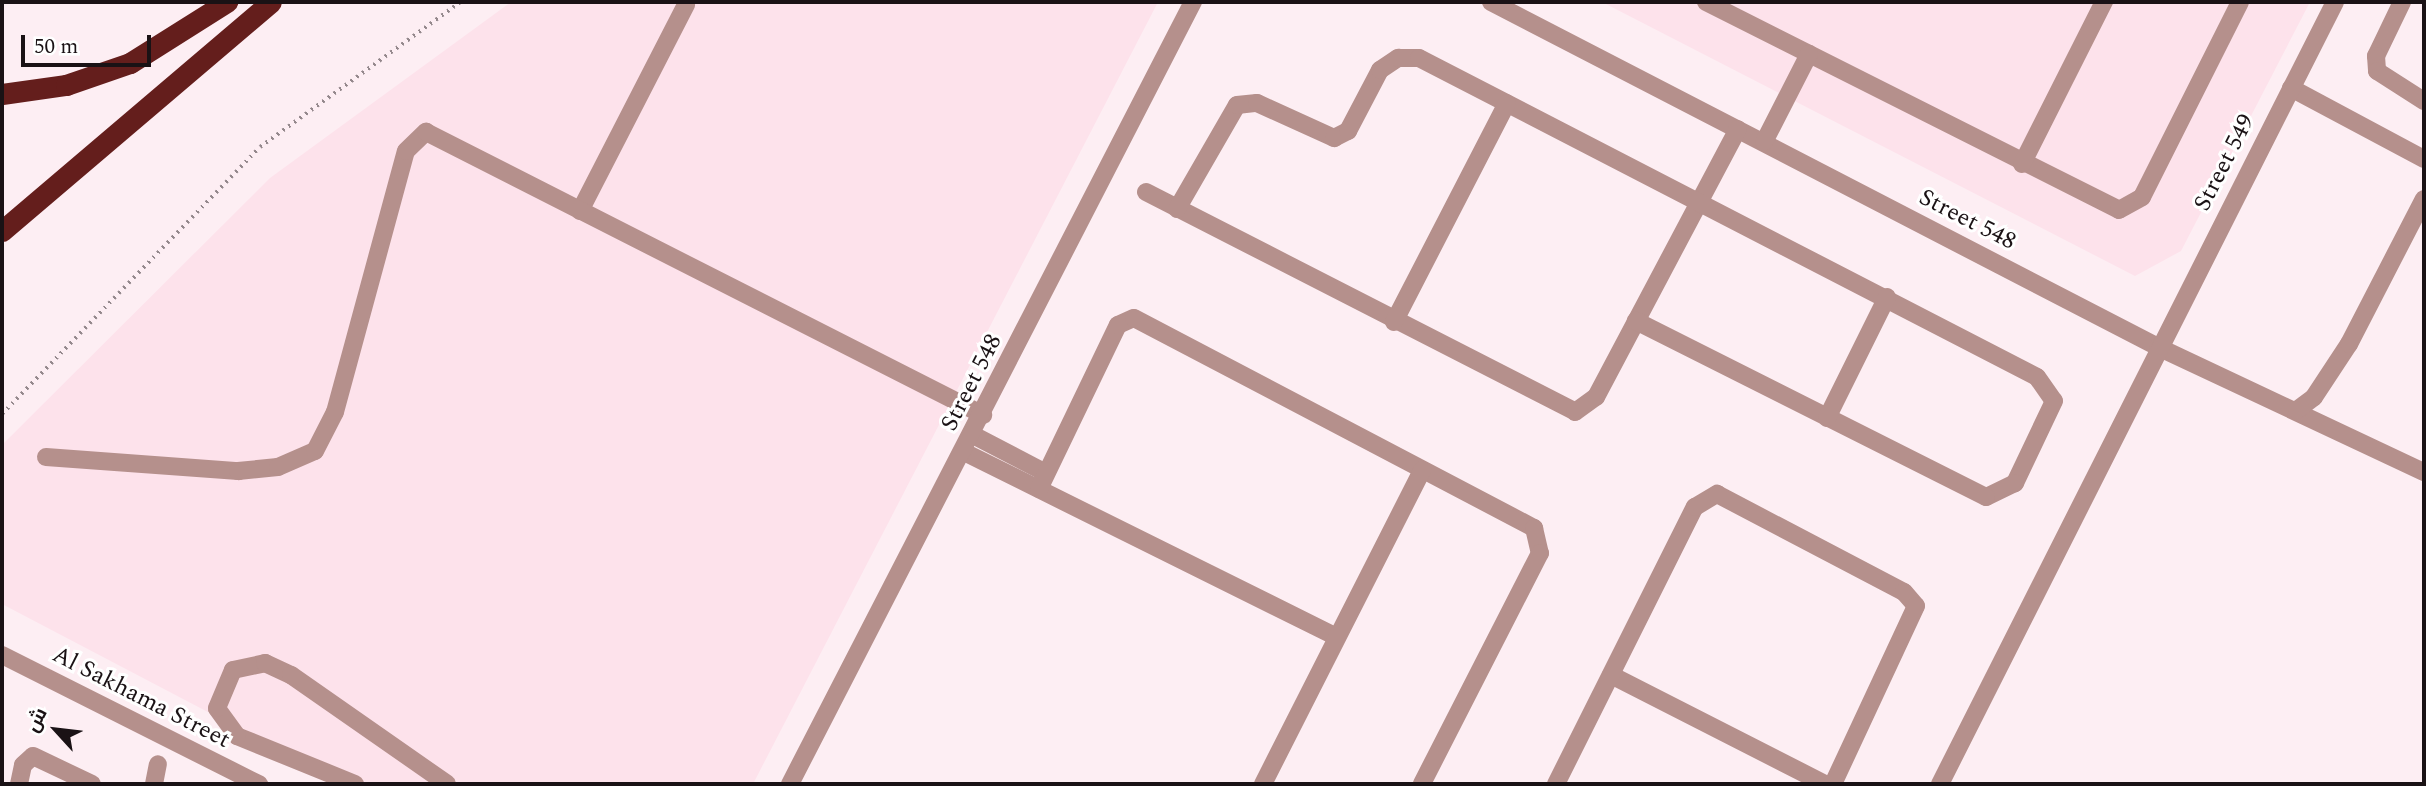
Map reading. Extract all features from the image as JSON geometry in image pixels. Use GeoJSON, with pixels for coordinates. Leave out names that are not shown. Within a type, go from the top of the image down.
{"type":"FeatureCollection","features":[{"type":"Feature","properties":{"kind":"highway"},"geometry":{"type":"LineString","coordinates":[[2,94],[66,85],[130,63],[227,2]]}},
{"type":"Feature","properties":{"kind":"highway"},"geometry":{"type":"LineString","coordinates":[[2,231],[271,2]]}},
{"type":"Feature","properties":{"kind":"street","name":"Street 548"},"geometry":{"type":"LineString","coordinates":[[790,784],[973,435],[1193,2]]}},
{"type":"Feature","properties":{"kind":"street","name":"Street 548"},"geometry":{"type":"LineString","coordinates":[[1492,2],[2158,347],[2424,472]]}},
{"type":"Feature","properties":{"kind":"street"},"geometry":{"type":"LineString","coordinates":[[1706,2],[2109,209],[2136,204],[2240,2]]}},
{"type":"Feature","properties":{"kind":"street"},"geometry":{"type":"LineString","coordinates":[[2022,164],[2104,2]]}},
{"type":"Feature","properties":{"kind":"street","name":"Street 549"},"geometry":{"type":"LineString","coordinates":[[1940,784],[2158,347],[2335,2]]}},
{"type":"Feature","properties":{"kind":"street"},"geometry":{"type":"LineString","coordinates":[[2402,2],[2376,56],[2377,71],[2424,101]]}},
{"type":"Feature","properties":{"kind":"street"},"geometry":{"type":"LineString","coordinates":[[580,211],[686,5]]}},
{"type":"Feature","properties":{"kind":"street"},"geometry":{"type":"LineString","coordinates":[[1764,142],[1809,54]]}},
{"type":"Feature","properties":{"kind":"street"},"geometry":{"type":"LineString","coordinates":[[1177,209],[1237,105],[1257,103],[1334,138],[1348,131],[1380,70],[1409,57],[1507,103],[1887,297],[2037,377],[2052,391],[2052,411],[2015,483],[1997,497],[1976,493],[1636,321]]}},
{"type":"Feature","properties":{"kind":"street"},"geometry":{"type":"LineString","coordinates":[[2291,88],[2424,159]]}},
{"type":"Feature","properties":{"kind":"street"},"geometry":{"type":"LineString","coordinates":[[1394,322],[1507,103]]}},
{"type":"Feature","properties":{"kind":"street"},"geometry":{"type":"LineString","coordinates":[[1146,192],[1394,322],[1575,412],[1596,397],[1738,129]]}},
{"type":"Feature","properties":{"kind":"street"},"geometry":{"type":"LineString","coordinates":[[46,457],[238,471],[278,467],[315,451],[335,412],[406,151],[416,136],[435,132],[580,211],[983,415]]}},
{"type":"Feature","properties":{"kind":"street"},"geometry":{"type":"LineString","coordinates":[[2297,410],[2314,397],[2349,344],[2424,199]]}},
{"type":"Feature","properties":{"kind":"street"},"geometry":{"type":"LineString","coordinates":[[1827,418],[1887,297]]}},
{"type":"Feature","properties":{"kind":"street"},"geometry":{"type":"LineString","coordinates":[[1043,481],[1128,318],[1534,528],[1542,545],[1422,784]]}},
{"type":"Feature","properties":{"kind":"street"},"geometry":{"type":"LineString","coordinates":[[973,435],[1043,481],[1336,637]]}},
{"type":"Feature","properties":{"kind":"street"},"geometry":{"type":"LineString","coordinates":[[964,452],[1043,481]]}},
{"type":"Feature","properties":{"kind":"street"},"geometry":{"type":"LineString","coordinates":[[1264,784],[1422,470]]}},
{"type":"Feature","properties":{"kind":"street"},"geometry":{"type":"LineString","coordinates":[[1556,784],[1699,501],[1724,496],[1905,592],[1916,606],[1833,784]]}},
{"type":"Feature","properties":{"kind":"street","name":"Al Sakhama Street"},"geometry":{"type":"LineString","coordinates":[[2,654],[259,784]]}},
{"type":"Feature","properties":{"kind":"street"},"geometry":{"type":"LineString","coordinates":[[355,784],[253,745],[223,723],[218,696],[233,670],[265,663],[291,675],[447,784]]}},
{"type":"Feature","properties":{"kind":"street"},"geometry":{"type":"LineString","coordinates":[[1611,675],[1825,784]]}},
{"type":"Feature","properties":{"kind":"street"},"geometry":{"type":"LineString","coordinates":[[19,784],[23,765],[33,756],[92,784]]}},
{"type":"Feature","properties":{"kind":"street"},"geometry":{"type":"LineString","coordinates":[[300,762],[319,784]]}},
{"type":"Feature","properties":{"kind":"street"},"geometry":{"type":"LineString","coordinates":[[154,784],[158,764]]}},
{"type":"Feature","properties":{"kind":"path"},"geometry":{"type":"LineString","coordinates":[[2,414],[260,147],[460,2]]}},
{"type":"Feature","properties":{"kind":"shaded area"},"geometry":{"type":"Polygon","coordinates":[[[511,2],[1158,2],[753,784],[345,784],[2,604],[2,445],[270,178],[511,2]]]}},
{"type":"Feature","properties":{"kind":"shaded area"},"geometry":{"type":"Polygon","coordinates":[[[1602,2],[2310,2],[2181,251],[2135,276],[1602,2]]]}}]}
